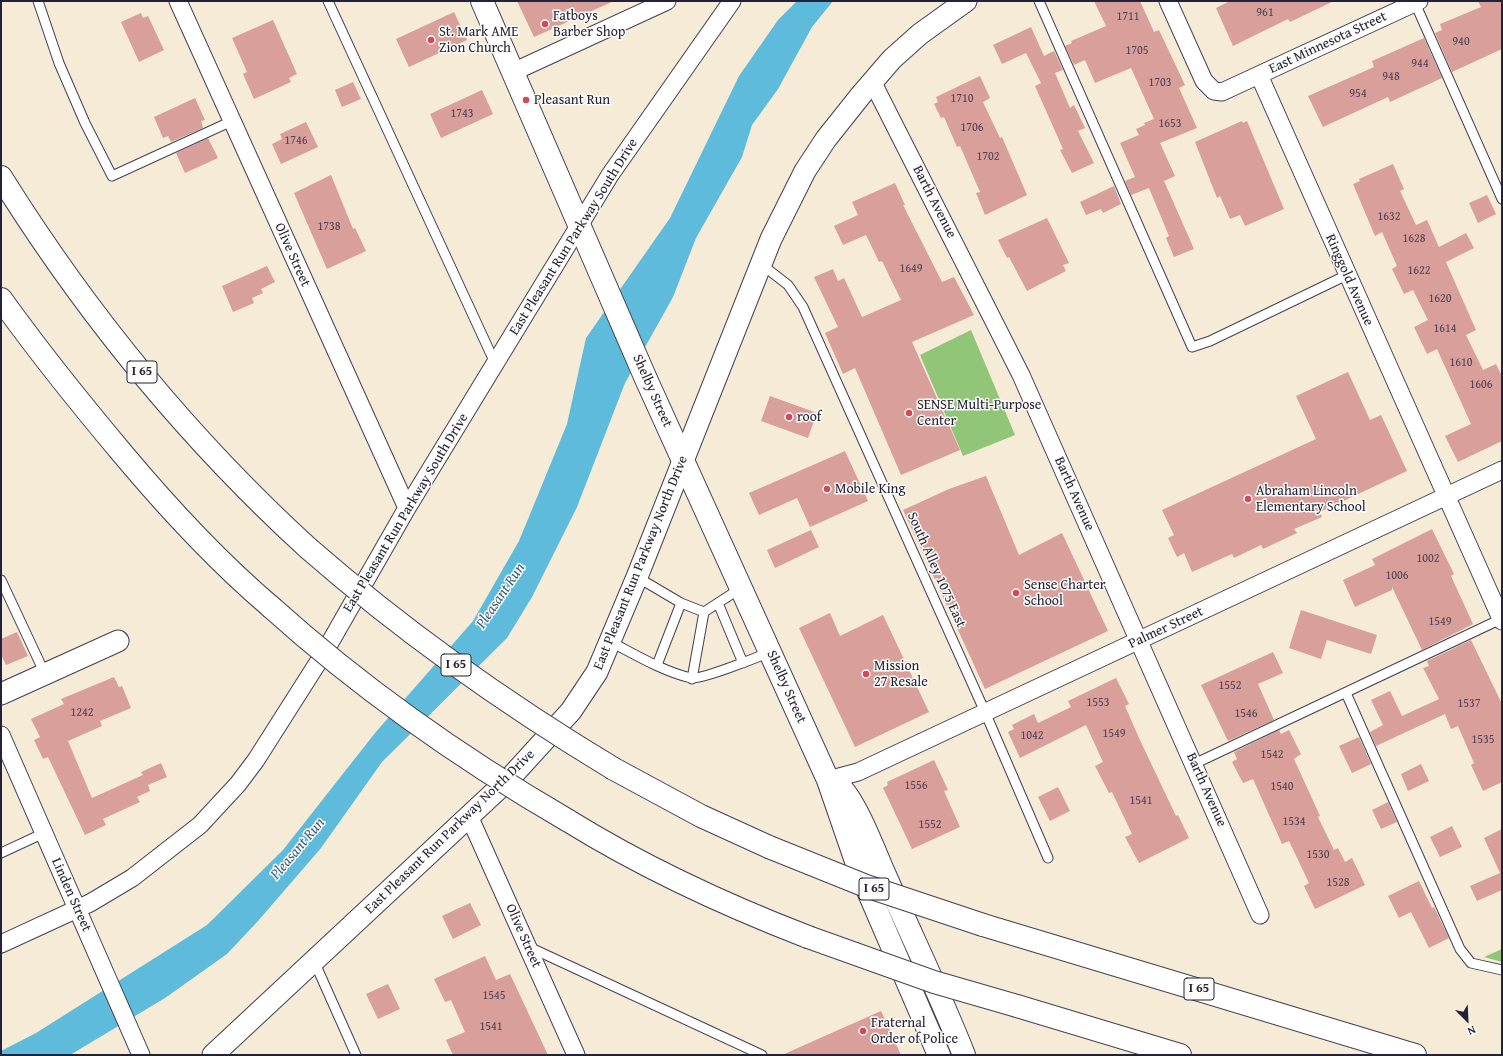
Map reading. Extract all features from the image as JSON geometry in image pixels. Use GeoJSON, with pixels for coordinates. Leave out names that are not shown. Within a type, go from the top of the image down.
{"type":"FeatureCollection","features":[{"type":"Feature","properties":{"kind":"main road","name":"Shelby Street"},"geometry":{"type":"LineString","coordinates":[[482,1],[646,379],[828,780],[859,870],[939,1055]]}},
{"type":"Feature","properties":{"kind":"main road","name":"I 65"},"geometry":{"type":"LineString","coordinates":[[1,176],[69,278],[145,375],[232,475],[308,548],[362,595],[423,642],[525,713],[614,769],[701,816],[769,847],[866,886],[983,925],[1416,1055]]}},
{"type":"Feature","properties":{"kind":"main road"},"geometry":{"type":"LineString","coordinates":[[1,299],[42,356],[164,502],[246,586],[338,665],[405,715],[484,770],[647,866],[762,919],[908,973],[1180,1055]]}},
{"type":"Feature","properties":{"kind":"main road","name":"Shelby Street"},"geometry":{"type":"LineString","coordinates":[[828,780],[835,783],[845,793],[866,832],[950,1018],[964,1055]]}},
{"type":"Feature","properties":{"kind":"main road"},"geometry":{"type":"LineString","coordinates":[[1109,1033],[1164,1055]]}},
{"type":"Feature","properties":{"kind":"street","name":"Olive Street"},"geometry":{"type":"LineString","coordinates":[[178,1],[407,508]]}},
{"type":"Feature","properties":{"kind":"street"},"geometry":{"type":"LineString","coordinates":[[514,72],[667,1]]}},
{"type":"Feature","properties":{"kind":"street","name":"East Pleasant Run Parkway South Drive"},"geometry":{"type":"LineString","coordinates":[[1,944],[116,888],[159,858],[200,825],[232,791],[256,760],[324,653],[407,508],[579,223],[610,175],[732,1]]}},
{"type":"Feature","properties":{"kind":"street","name":"East Pleasant Run Parkway North Drive"},"geometry":{"type":"LineString","coordinates":[[213,1055],[527,762],[571,711],[597,672],[637,577],[761,264],[779,222],[805,171],[826,139],[872,81],[920,34],[966,1]]}},
{"type":"Feature","properties":{"kind":"street"},"geometry":{"type":"LineString","coordinates":[[1168,1],[1204,81],[1214,91],[1222,92],[1259,76]]}},
{"type":"Feature","properties":{"kind":"street","name":"East Minnesota Street"},"geometry":{"type":"LineString","coordinates":[[1259,76],[1417,2]]}},
{"type":"Feature","properties":{"kind":"street","name":"Ringgold Avenue"},"geometry":{"type":"LineString","coordinates":[[1259,76],[1445,496],[1502,620]]}},
{"type":"Feature","properties":{"kind":"street","name":"Barth Avenue"},"geometry":{"type":"LineString","coordinates":[[872,81],[1021,375],[1260,915]]}},
{"type":"Feature","properties":{"kind":"street","name":"Palmer Street"},"geometry":{"type":"LineString","coordinates":[[828,780],[849,775],[1139,641],[1502,470]]}},
{"type":"Feature","properties":{"kind":"street"},"geometry":{"type":"LineString","coordinates":[[1,694],[118,641]]}},
{"type":"Feature","properties":{"kind":"street","name":"Linden Street"},"geometry":{"type":"LineString","coordinates":[[1,735],[140,1055]]}},
{"type":"Feature","properties":{"kind":"street","name":"Olive Street"},"geometry":{"type":"LineString","coordinates":[[470,816],[576,1055]]}},
{"type":"Feature","properties":{"kind":"lane"},"geometry":{"type":"LineString","coordinates":[[38,1],[59,63],[85,123],[112,176],[232,121]]}},
{"type":"Feature","properties":{"kind":"lane"},"geometry":{"type":"LineString","coordinates":[[328,1],[495,363]]}},
{"type":"Feature","properties":{"kind":"lane"},"geometry":{"type":"LineString","coordinates":[[1039,1],[1192,347],[1210,341],[1347,275]]}},
{"type":"Feature","properties":{"kind":"lane"},"geometry":{"type":"LineString","coordinates":[[1417,2],[1502,199]]}},
{"type":"Feature","properties":{"kind":"lane","name":"South Alley 1075 East"},"geometry":{"type":"LineString","coordinates":[[761,264],[788,285],[803,307],[985,712],[1048,858]]}},
{"type":"Feature","properties":{"kind":"lane"},"geometry":{"type":"LineString","coordinates":[[637,577],[681,602],[704,612]]}},
{"type":"Feature","properties":{"kind":"lane"},"geometry":{"type":"LineString","coordinates":[[1,580],[45,674]]}},
{"type":"Feature","properties":{"kind":"lane"},"geometry":{"type":"LineString","coordinates":[[692,678],[704,612],[741,588]]}},
{"type":"Feature","properties":{"kind":"lane"},"geometry":{"type":"LineString","coordinates":[[657,665],[681,602]]}},
{"type":"Feature","properties":{"kind":"lane"},"geometry":{"type":"LineString","coordinates":[[718,603],[743,663]]}},
{"type":"Feature","properties":{"kind":"lane"},"geometry":{"type":"LineString","coordinates":[[1194,764],[1502,620]]}},
{"type":"Feature","properties":{"kind":"lane"},"geometry":{"type":"LineString","coordinates":[[609,641],[657,665],[692,678],[743,663],[770,652]]}},
{"type":"Feature","properties":{"kind":"lane"},"geometry":{"type":"LineString","coordinates":[[1346,693],[1460,949],[1471,963],[1502,970]]}},
{"type":"Feature","properties":{"kind":"lane"},"geometry":{"type":"LineString","coordinates":[[1,853],[44,833]]}},
{"type":"Feature","properties":{"kind":"lane"},"geometry":{"type":"LineString","coordinates":[[528,946],[762,1055]]}},
{"type":"Feature","properties":{"kind":"lane"},"geometry":{"type":"LineString","coordinates":[[314,961],[356,1055]]}},
{"type":"Feature","properties":{"kind":"green space"},"geometry":{"type":"Polygon","coordinates":[[[971,330],[1015,435],[963,456],[920,355],[971,330]]]}},
{"type":"Feature","properties":{"kind":"green space"},"geometry":{"type":"Polygon","coordinates":[[[1502,949],[1502,962],[1484,957],[1502,949]]]}},
{"type":"Feature","properties":{"kind":"water","name":"Pleasant Run"},"geometry":{"type":"Polygon","coordinates":[[[797,1],[833,1],[812,27],[778,89],[752,125],[742,157],[696,238],[673,297],[625,383],[577,507],[532,597],[507,638],[382,762],[321,848],[258,921],[227,954],[165,998],[70,1055],[1,1055],[1,1051],[36,1033],[207,925],[283,850],[375,733],[473,621],[519,541],[567,424],[586,338],[670,218],[739,76],[778,20],[797,1]]]}},
{"type":"Feature","properties":{"kind":"building","name":"Fatboys Barber Shop"},"geometry":{"type":"Polygon","coordinates":[[[517,1],[614,1],[534,37],[517,1]]]}},
{"type":"Feature","properties":{"kind":"building"},"geometry":{"type":"Polygon","coordinates":[[[1094,1],[1140,1],[1154,32],[1159,30],[1185,85],[1179,88],[1197,128],[1160,143],[1175,176],[1164,181],[1194,249],[1174,257],[1166,238],[1169,236],[1149,188],[1131,195],[1125,181],[1135,177],[1120,143],[1139,135],[1136,129],[1145,125],[1144,123],[1154,119],[1131,68],[1095,83],[1085,60],[1074,65],[1065,46],[1072,43],[1071,41],[1106,26],[1094,1]]]}},
{"type":"Feature","properties":{"kind":"building"},"geometry":{"type":"Polygon","coordinates":[[[1230,1],[1334,1],[1290,22],[1288,19],[1233,46],[1216,8],[1230,1]]]}},
{"type":"Feature","properties":{"kind":"building"},"geometry":{"type":"Polygon","coordinates":[[[1478,1],[1502,1],[1502,49],[1452,72],[1435,33],[1442,30],[1440,24],[1481,7],[1478,1]]]}},
{"type":"Feature","properties":{"kind":"building","name":"St. Mark AME Zion Church"},"geometry":{"type":"Polygon","coordinates":[[[454,12],[467,40],[409,67],[396,39],[454,12]]]}},
{"type":"Feature","properties":{"kind":"building"},"geometry":{"type":"Polygon","coordinates":[[[141,13],[143,18],[148,16],[164,50],[139,62],[121,22],[141,13]]]}},
{"type":"Feature","properties":{"kind":"building"},"geometry":{"type":"Polygon","coordinates":[[[273,20],[297,74],[289,78],[291,82],[254,99],[243,74],[247,72],[232,38],[273,20]]]}},
{"type":"Feature","properties":{"kind":"building"},"geometry":{"type":"Polygon","coordinates":[[[1031,27],[1044,56],[1054,51],[1063,70],[1055,73],[1070,108],[1074,105],[1085,128],[1078,131],[1094,163],[1072,173],[1060,150],[1063,149],[1035,86],[1041,83],[1026,53],[1002,64],[993,45],[1031,27]]]}},
{"type":"Feature","properties":{"kind":"building"},"geometry":{"type":"Polygon","coordinates":[[[1424,38],[1442,78],[1390,102],[1388,97],[1323,127],[1308,96],[1374,67],[1372,61],[1424,38]]]}},
{"type":"Feature","properties":{"kind":"building"},"geometry":{"type":"Polygon","coordinates":[[[980,76],[990,98],[983,102],[1000,138],[1002,137],[1027,195],[985,215],[976,193],[980,192],[960,146],[957,147],[944,117],[941,118],[934,104],[938,102],[936,97],[980,76]]]}},
{"type":"Feature","properties":{"kind":"building"},"geometry":{"type":"Polygon","coordinates":[[[353,82],[361,99],[342,107],[335,90],[353,82]]]}},
{"type":"Feature","properties":{"kind":"building"},"geometry":{"type":"Polygon","coordinates":[[[482,90],[493,114],[441,138],[430,114],[482,90]]]}},
{"type":"Feature","properties":{"kind":"building"},"geometry":{"type":"Polygon","coordinates":[[[195,98],[205,120],[201,121],[203,128],[171,142],[168,136],[163,138],[154,117],[195,98]]]}},
{"type":"Feature","properties":{"kind":"building"},"geometry":{"type":"Polygon","coordinates":[[[1242,121],[1243,123],[1247,121],[1284,209],[1245,226],[1240,215],[1230,219],[1220,196],[1217,198],[1195,142],[1242,121]]]}},
{"type":"Feature","properties":{"kind":"building"},"geometry":{"type":"Polygon","coordinates":[[[306,122],[318,147],[281,164],[272,144],[282,139],[280,134],[306,122]]]}},
{"type":"Feature","properties":{"kind":"building"},"geometry":{"type":"Polygon","coordinates":[[[208,138],[218,158],[185,173],[176,153],[208,138]]]}},
{"type":"Feature","properties":{"kind":"building"},"geometry":{"type":"Polygon","coordinates":[[[1393,164],[1404,189],[1400,191],[1416,225],[1427,220],[1439,247],[1466,233],[1474,248],[1446,262],[1476,330],[1466,335],[1483,370],[1496,364],[1502,376],[1502,441],[1458,462],[1445,436],[1471,424],[1437,349],[1427,354],[1414,327],[1428,320],[1413,290],[1404,294],[1392,269],[1397,266],[1382,232],[1375,236],[1353,184],[1360,181],[1359,179],[1393,164]]]}},
{"type":"Feature","properties":{"kind":"building"},"geometry":{"type":"Polygon","coordinates":[[[331,175],[353,229],[355,228],[366,251],[327,269],[294,193],[331,175]]]}},
{"type":"Feature","properties":{"kind":"building"},"geometry":{"type":"Polygon","coordinates":[[[895,183],[905,205],[903,205],[942,282],[954,277],[974,315],[912,342],[960,450],[901,475],[855,368],[843,374],[825,333],[838,327],[814,277],[833,269],[838,281],[844,278],[862,317],[901,300],[882,261],[879,262],[866,235],[843,245],[834,226],[858,215],[852,202],[895,183]]]}},
{"type":"Feature","properties":{"kind":"building"},"geometry":{"type":"Polygon","coordinates":[[[1114,186],[1121,204],[1103,213],[1101,209],[1086,215],[1080,202],[1114,186]]]}},
{"type":"Feature","properties":{"kind":"building"},"geometry":{"type":"Polygon","coordinates":[[[1487,195],[1496,214],[1478,223],[1469,203],[1487,195]]]}},
{"type":"Feature","properties":{"kind":"building"},"geometry":{"type":"Polygon","coordinates":[[[1047,218],[1069,263],[1063,265],[1066,271],[1027,291],[998,240],[1047,218]]]}},
{"type":"Feature","properties":{"kind":"building"},"geometry":{"type":"Polygon","coordinates":[[[267,266],[275,282],[261,289],[263,293],[252,298],[254,303],[233,312],[222,286],[267,266]]]}},
{"type":"Feature","properties":{"kind":"building"},"geometry":{"type":"Polygon","coordinates":[[[1348,372],[1370,420],[1381,415],[1407,471],[1320,512],[1322,517],[1294,529],[1297,533],[1263,549],[1261,545],[1234,558],[1232,554],[1192,572],[1184,553],[1177,557],[1168,538],[1174,535],[1162,510],[1316,439],[1296,396],[1348,372]]]}},
{"type":"Feature","properties":{"kind":"building","name":"roof"},"geometry":{"type":"Polygon","coordinates":[[[770,396],[817,413],[808,438],[761,421],[770,396]]]}},
{"type":"Feature","properties":{"kind":"building","name":"Mobile King"},"geometry":{"type":"Polygon","coordinates":[[[845,451],[868,501],[810,527],[797,498],[759,515],[749,493],[845,451]]]}},
{"type":"Feature","properties":{"kind":"building","name":"Sense Charter School"},"geometry":{"type":"Polygon","coordinates":[[[986,476],[1019,555],[1062,533],[1108,631],[985,689],[903,510],[949,489],[986,476]]]}},
{"type":"Feature","properties":{"kind":"building"},"geometry":{"type":"Polygon","coordinates":[[[1432,529],[1454,574],[1451,576],[1473,624],[1422,650],[1392,587],[1392,590],[1355,607],[1343,580],[1375,565],[1372,559],[1432,529]]]}},
{"type":"Feature","properties":{"kind":"building"},"geometry":{"type":"Polygon","coordinates":[[[811,530],[819,547],[775,568],[767,550],[811,530]]]}},
{"type":"Feature","properties":{"kind":"building"},"geometry":{"type":"Polygon","coordinates":[[[1301,610],[1377,635],[1371,654],[1327,640],[1321,659],[1289,648],[1301,610]]]}},
{"type":"Feature","properties":{"kind":"building","name":"Mission 27 Resale"},"geometry":{"type":"Polygon","coordinates":[[[830,613],[840,636],[883,615],[929,712],[855,747],[799,628],[830,613]]]}},
{"type":"Feature","properties":{"kind":"building"},"geometry":{"type":"Polygon","coordinates":[[[17,632],[28,656],[6,665],[1,654],[1,639],[17,632]]]}},
{"type":"Feature","properties":{"kind":"building"},"geometry":{"type":"Polygon","coordinates":[[[1471,640],[1502,704],[1502,782],[1483,791],[1471,765],[1474,763],[1458,726],[1451,729],[1445,714],[1376,746],[1370,732],[1383,725],[1371,700],[1390,691],[1402,716],[1439,699],[1423,668],[1429,666],[1427,661],[1471,640]]]}},
{"type":"Feature","properties":{"kind":"building"},"geometry":{"type":"Polygon","coordinates":[[[1273,652],[1283,673],[1258,684],[1274,720],[1228,741],[1201,685],[1273,652]]]}},
{"type":"Feature","properties":{"kind":"building"},"geometry":{"type":"Polygon","coordinates":[[[114,677],[119,687],[122,686],[131,708],[100,721],[102,726],[68,741],[92,798],[143,775],[141,772],[161,763],[167,777],[148,785],[150,791],[137,797],[140,802],[103,819],[106,825],[85,835],[48,757],[43,759],[34,740],[40,737],[31,719],[64,704],[61,699],[114,677]]]}},
{"type":"Feature","properties":{"kind":"building"},"geometry":{"type":"Polygon","coordinates":[[[1116,678],[1129,704],[1125,706],[1139,738],[1176,816],[1178,815],[1189,838],[1139,863],[1125,837],[1132,834],[1112,792],[1109,793],[1095,766],[1103,762],[1086,725],[1020,758],[1008,732],[1014,729],[1012,725],[1034,714],[1038,723],[1071,707],[1068,701],[1116,678]]]}},
{"type":"Feature","properties":{"kind":"building"},"geometry":{"type":"Polygon","coordinates":[[[1279,730],[1281,734],[1289,730],[1301,754],[1294,759],[1320,816],[1318,817],[1334,850],[1338,848],[1345,862],[1352,858],[1365,885],[1315,909],[1304,886],[1309,883],[1289,841],[1282,844],[1253,779],[1243,783],[1232,762],[1237,759],[1234,752],[1279,730]]]}},
{"type":"Feature","properties":{"kind":"building"},"geometry":{"type":"Polygon","coordinates":[[[1359,737],[1371,764],[1352,773],[1339,746],[1359,737]]]}},
{"type":"Feature","properties":{"kind":"building"},"geometry":{"type":"Polygon","coordinates":[[[934,760],[948,790],[944,791],[960,827],[912,849],[883,788],[888,785],[887,782],[934,760]]]}},
{"type":"Feature","properties":{"kind":"building"},"geometry":{"type":"Polygon","coordinates":[[[1421,764],[1429,781],[1408,791],[1401,774],[1421,764]]]}},
{"type":"Feature","properties":{"kind":"building"},"geometry":{"type":"Polygon","coordinates":[[[1058,787],[1070,811],[1050,821],[1038,797],[1058,787]]]}},
{"type":"Feature","properties":{"kind":"building"},"geometry":{"type":"Polygon","coordinates":[[[1388,802],[1397,822],[1381,829],[1372,810],[1388,802]]]}},
{"type":"Feature","properties":{"kind":"building"},"geometry":{"type":"Polygon","coordinates":[[[1452,826],[1462,847],[1440,857],[1430,837],[1452,826]]]}},
{"type":"Feature","properties":{"kind":"building"},"geometry":{"type":"Polygon","coordinates":[[[1502,829],[1502,890],[1477,901],[1470,886],[1500,873],[1484,838],[1502,829]]]}},
{"type":"Feature","properties":{"kind":"building"},"geometry":{"type":"Polygon","coordinates":[[[1419,881],[1449,938],[1429,948],[1411,912],[1399,918],[1388,896],[1419,881]]]}},
{"type":"Feature","properties":{"kind":"building"},"geometry":{"type":"Polygon","coordinates":[[[470,903],[481,925],[453,939],[442,916],[470,903]]]}},
{"type":"Feature","properties":{"kind":"building"},"geometry":{"type":"Polygon","coordinates":[[[485,956],[496,980],[510,974],[548,1055],[453,1055],[446,1040],[465,1032],[451,1000],[445,1002],[434,979],[485,956]]]}},
{"type":"Feature","properties":{"kind":"building"},"geometry":{"type":"Polygon","coordinates":[[[388,984],[400,1009],[378,1019],[366,994],[388,984]]]}},
{"type":"Feature","properties":{"kind":"building","name":"Fraternal Order of Police"},"geometry":{"type":"Polygon","coordinates":[[[881,1011],[901,1055],[782,1055],[881,1011]]]}},
{"type":"Feature","properties":{"kind":"place","name":"Fatboys Barber Shop"},"geometry":{"type":"Point","coordinates":[545,24]}},
{"type":"Feature","properties":{"kind":"place","name":"St. Mark AME Zion Church"},"geometry":{"type":"Point","coordinates":[431,40]}},
{"type":"Feature","properties":{"kind":"place","name":"Pleasant Run"},"geometry":{"type":"Point","coordinates":[526,100]}},
{"type":"Feature","properties":{"kind":"place","name":"SENSE Multi-Purpose Center"},"geometry":{"type":"Point","coordinates":[909,413]}},
{"type":"Feature","properties":{"kind":"place","name":"roof"},"geometry":{"type":"Point","coordinates":[789,417]}},
{"type":"Feature","properties":{"kind":"place","name":"Mobile King"},"geometry":{"type":"Point","coordinates":[827,489]}},
{"type":"Feature","properties":{"kind":"place","name":"Abraham Lincoln Elementary School"},"geometry":{"type":"Point","coordinates":[1248,499]}},
{"type":"Feature","properties":{"kind":"place","name":"Sense Charter School"},"geometry":{"type":"Point","coordinates":[1016,593]}},
{"type":"Feature","properties":{"kind":"place","name":"Mission 27 Resale"},"geometry":{"type":"Point","coordinates":[866,674]}},
{"type":"Feature","properties":{"kind":"place","name":"Fraternal Order of Police"},"geometry":{"type":"Point","coordinates":[863,1031]}}]}
